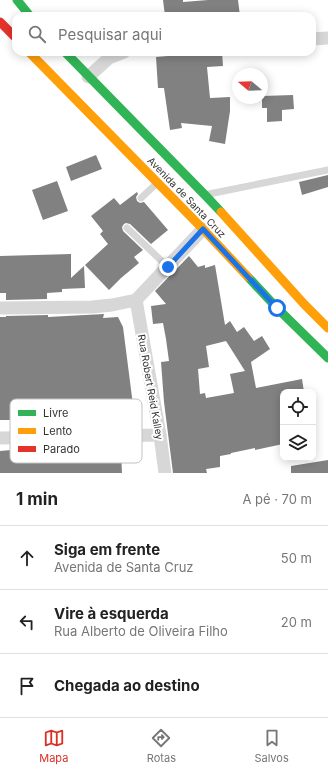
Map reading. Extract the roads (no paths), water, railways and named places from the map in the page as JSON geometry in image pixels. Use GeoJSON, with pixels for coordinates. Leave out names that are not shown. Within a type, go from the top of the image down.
{"type":"FeatureCollection","features":[{"type":"Feature","properties":{"kind":"main road"},"geometry":{"type":"LineString","coordinates":[[17,0],[27,12]]}},
{"type":"Feature","properties":{"kind":"main road"},"geometry":{"type":"LineString","coordinates":[[0,22],[12,34]]}},
{"type":"Feature","properties":{"kind":"main road","name":"Avenida de Santa Cruz"},"geometry":{"type":"LineString","coordinates":[[34,56],[158,182],[277,308],[328,358]]}},
{"type":"Feature","properties":{"kind":"main road","name":"Avenida de Santa Cruz"},"geometry":{"type":"LineString","coordinates":[[69,56],[205,195],[304,304],[328,328]]}},
{"type":"Feature","properties":{"kind":"street"},"geometry":{"type":"LineString","coordinates":[[316,39],[328,38]]}},
{"type":"Feature","properties":{"kind":"street"},"geometry":{"type":"LineString","coordinates":[[88,77],[109,58],[114,56]]}},
{"type":"Feature","properties":{"kind":"street"},"geometry":{"type":"LineString","coordinates":[[0,308],[92,307],[136,300],[203,229]]}},
{"type":"Feature","properties":{"kind":"street","name":"Rua Robert Reid Kalley"},"geometry":{"type":"LineString","coordinates":[[136,300],[160,435],[165,473]]}},
{"type":"Feature","properties":{"kind":"street"},"geometry":{"type":"LineString","coordinates":[[142,435],[160,435]]}},
{"type":"Feature","properties":{"kind":"street"},"geometry":{"type":"LineString","coordinates":[[0,438],[10,438]]}},
{"type":"Feature","properties":{"kind":"lane"},"geometry":{"type":"LineString","coordinates":[[205,195],[328,170]]}},
{"type":"Feature","properties":{"kind":"lane"},"geometry":{"type":"LineString","coordinates":[[141,198],[158,182]]}},
{"type":"Feature","properties":{"kind":"lane"},"geometry":{"type":"LineString","coordinates":[[127,228],[168,267]]}}]}
